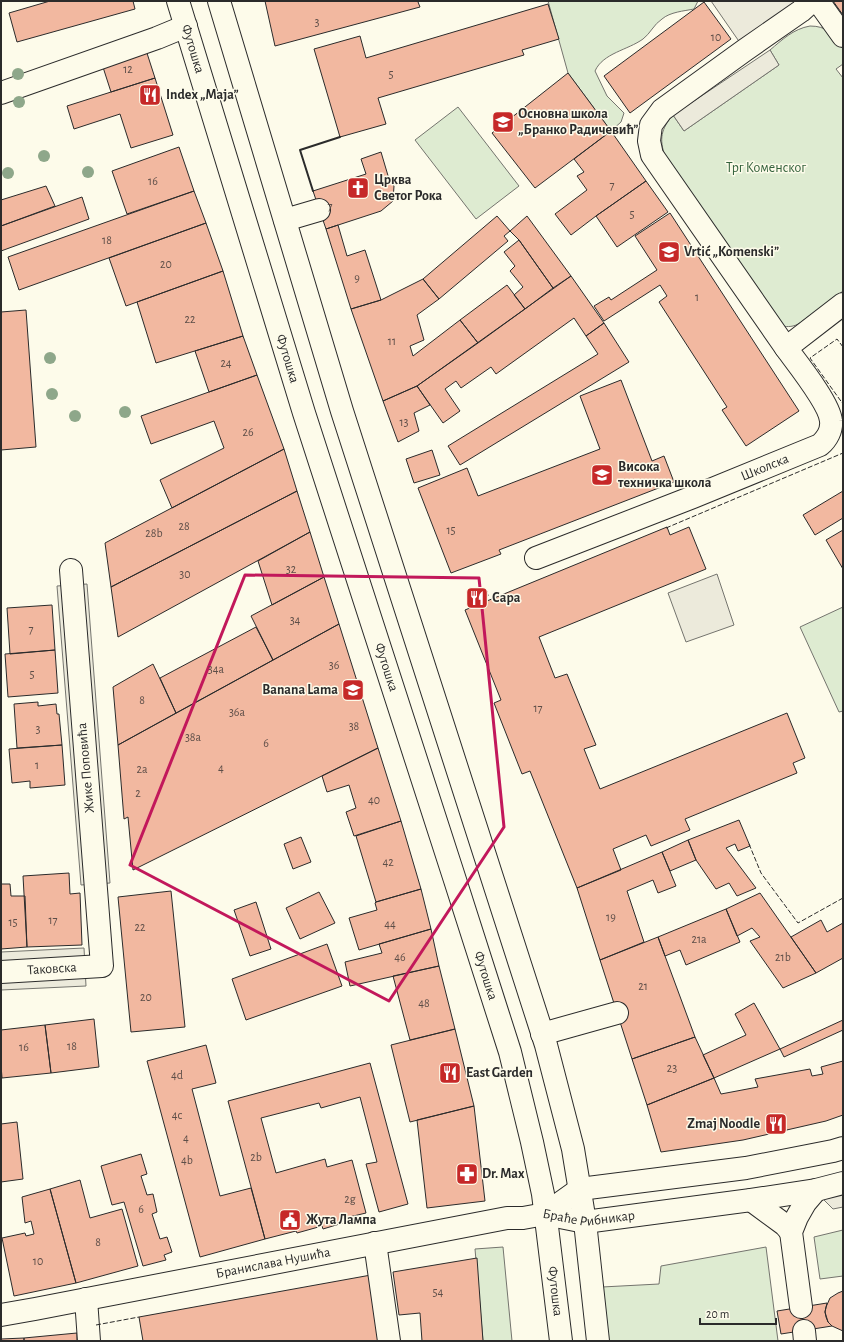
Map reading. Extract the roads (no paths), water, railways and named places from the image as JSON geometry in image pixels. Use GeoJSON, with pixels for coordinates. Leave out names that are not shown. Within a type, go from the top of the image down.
{"type":"FeatureCollection","features":[{"type":"Feature","properties":{"kind":"main road","name":"Футошка"},"geometry":{"type":"LineString","coordinates":[[178,1],[304,413],[510,1052],[543,1194],[561,1341]]}},
{"type":"Feature","properties":{"kind":"main road"},"geometry":{"type":"LineString","coordinates":[[219,1],[345,418],[542,1034],[573,1149],[585,1222],[598,1341]]}},
{"type":"Feature","properties":{"kind":"main road"},"geometry":{"type":"LineString","coordinates":[[812,1],[801,11],[662,110],[651,125],[649,141],[652,154],[786,348],[843,304]]}},
{"type":"Feature","properties":{"kind":"main road"},"geometry":{"type":"LineString","coordinates":[[818,1],[843,36]]}},
{"type":"Feature","properties":{"kind":"main road"},"geometry":{"type":"LineString","coordinates":[[1,93],[157,38],[186,26]]}},
{"type":"Feature","properties":{"kind":"main road"},"geometry":{"type":"LineString","coordinates":[[285,220],[319,210]]}},
{"type":"Feature","properties":{"kind":"main road","name":"Школска"},"geometry":{"type":"LineString","coordinates":[[536,558],[694,497],[820,445],[826,439],[830,431],[831,422],[829,411],[822,398],[786,348]]}},
{"type":"Feature","properties":{"kind":"main road","name":"Жике Поповића"},"geometry":{"type":"LineString","coordinates":[[71,570],[102,966]]}},
{"type":"Feature","properties":{"kind":"main road","name":"Таковска"},"geometry":{"type":"LineString","coordinates":[[1,972],[102,966]]}},
{"type":"Feature","properties":{"kind":"main road"},"geometry":{"type":"LineString","coordinates":[[542,1034],[617,1013]]}},
{"type":"Feature","properties":{"kind":"main road","name":"Браће Рибникар"},"geometry":{"type":"LineString","coordinates":[[545,1214],[580,1189],[746,1168],[843,1148]]}},
{"type":"Feature","properties":{"kind":"main road","name":"Браће Рибникар"},"geometry":{"type":"LineString","coordinates":[[545,1214],[585,1222],[816,1190],[843,1182]]}},
{"type":"Feature","properties":{"kind":"main road"},"geometry":{"type":"LineString","coordinates":[[801,1307],[791,1232],[797,1216],[805,1203],[816,1190]]}},
{"type":"Feature","properties":{"kind":"main road"},"geometry":{"type":"LineString","coordinates":[[751,1200],[785,1225],[791,1232]]}},
{"type":"Feature","properties":{"kind":"main road","name":"Бранислава Нушића"},"geometry":{"type":"LineString","coordinates":[[1,1314],[35,1309],[486,1222],[545,1214]]}},
{"type":"Feature","properties":{"kind":"main road"},"geometry":{"type":"LineString","coordinates":[[375,1243],[389,1341]]}},
{"type":"Feature","properties":{"kind":"main road"},"geometry":{"type":"LineString","coordinates":[[86,1299],[89,1341]]}},
{"type":"Feature","properties":{"kind":"place","name":"Index „Maja”"},"geometry":{"type":"Point","coordinates":[150,95]}},
{"type":"Feature","properties":{"kind":"place","name":"Основна школа „Бранко Радичевић”"},"geometry":{"type":"Point","coordinates":[503,122]}},
{"type":"Feature","properties":{"kind":"place","name":"Црква Светог Рока"},"geometry":{"type":"Point","coordinates":[358,188]}},
{"type":"Feature","properties":{"kind":"place","name":"Vrtić „Komenski”"},"geometry":{"type":"Point","coordinates":[669,252]}},
{"type":"Feature","properties":{"kind":"place","name":"Висока техничка школа"},"geometry":{"type":"Point","coordinates":[602,475]}},
{"type":"Feature","properties":{"kind":"place","name":"Сара"},"geometry":{"type":"Point","coordinates":[477,598]}},
{"type":"Feature","properties":{"kind":"place","name":"Banana Lama"},"geometry":{"type":"Point","coordinates":[353,690]}},
{"type":"Feature","properties":{"kind":"place","name":"East Garden"},"geometry":{"type":"Point","coordinates":[450,1073]}},
{"type":"Feature","properties":{"kind":"place","name":"Zmaj Noodle"},"geometry":{"type":"Point","coordinates":[776,1124]}},
{"type":"Feature","properties":{"kind":"place","name":"Dr. Max"},"geometry":{"type":"Point","coordinates":[467,1174]}},
{"type":"Feature","properties":{"kind":"place","name":"Жута Лампа"},"geometry":{"type":"Point","coordinates":[290,1220]}},
{"type":"Feature","properties":{"kind":"park label","name":"Трг Коменског"},"geometry":{"type":"Point","coordinates":[766,168]}}]}
